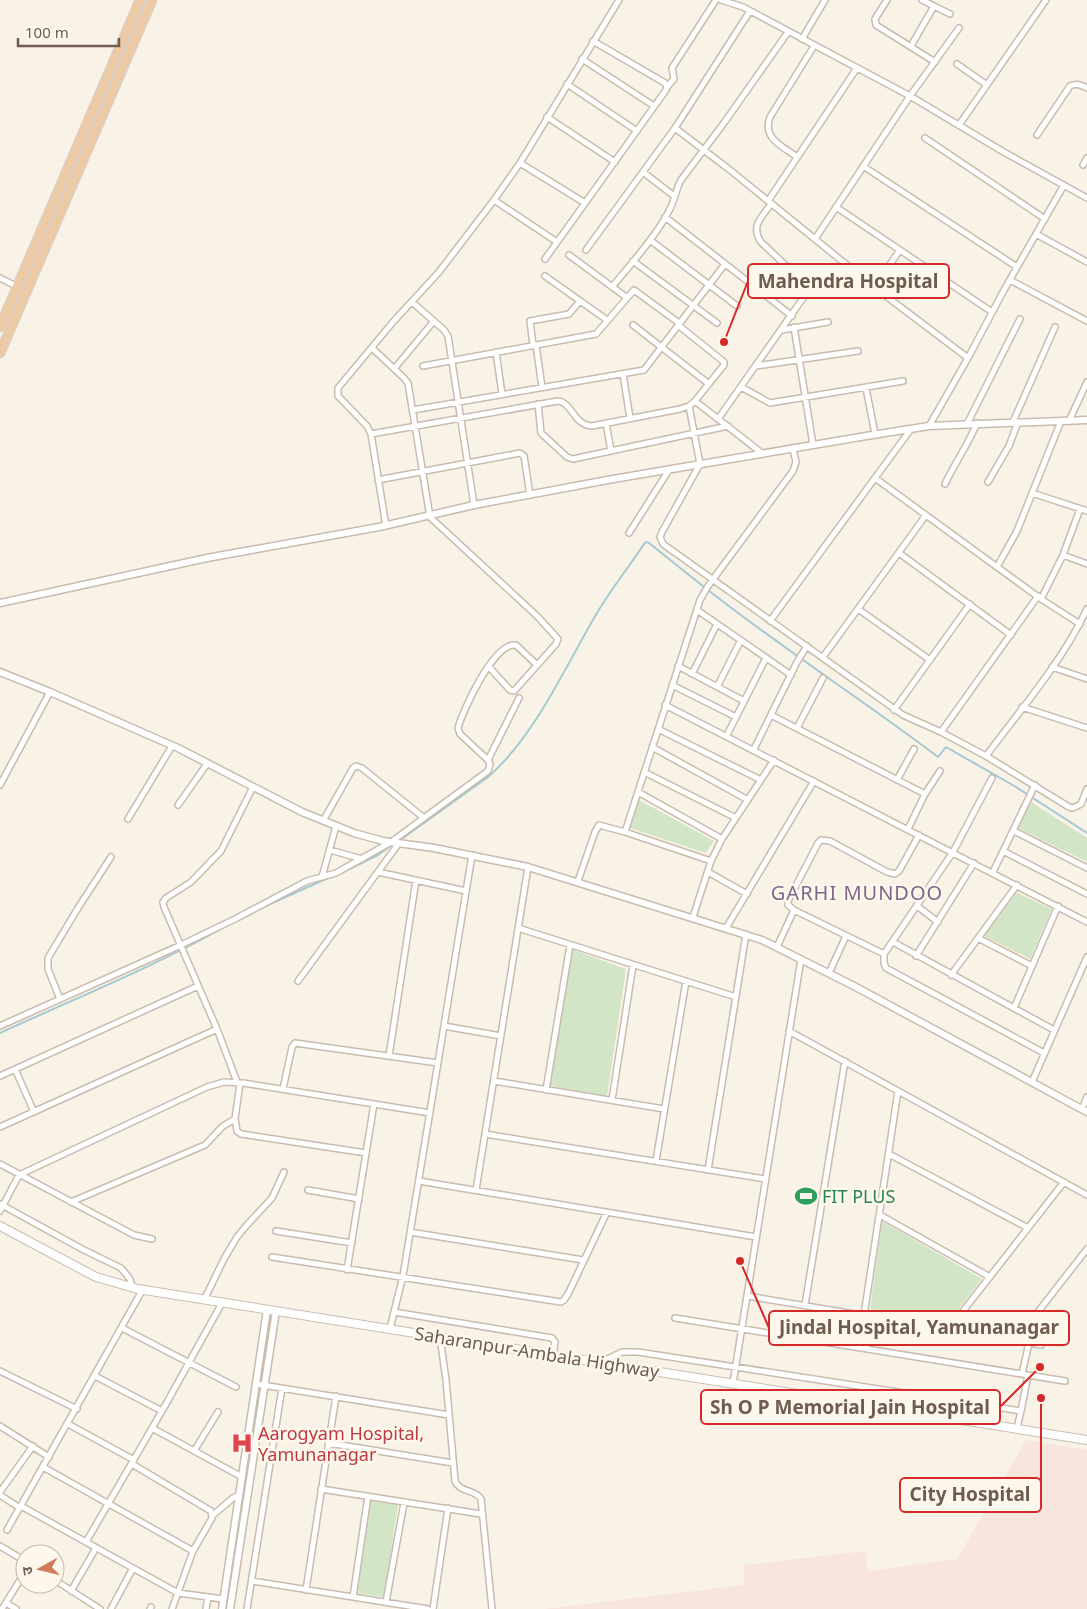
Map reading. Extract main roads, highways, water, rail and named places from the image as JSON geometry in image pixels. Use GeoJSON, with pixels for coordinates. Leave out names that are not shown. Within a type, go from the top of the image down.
{"type":"FeatureCollection","features":[{"type":"Feature","properties":{"kind":"highway"},"geometry":{"type":"LineString","coordinates":[[0,327],[140,0]]}},
{"type":"Feature","properties":{"kind":"highway"},"geometry":{"type":"LineString","coordinates":[[0,353],[152,0]]}},
{"type":"Feature","properties":{"kind":"main road","name":"Saharanpur-Ambala Highway"},"geometry":{"type":"LineString","coordinates":[[0,1226],[96,1277],[132,1287],[222,1303],[1087,1440]]}},
{"type":"Feature","properties":{"kind":"waterway"},"geometry":{"type":"LineString","coordinates":[[403,838],[488,777],[520,742],[548,700],[602,604],[646,542],[704,587]]}},
{"type":"Feature","properties":{"kind":"waterway"},"geometry":{"type":"LineString","coordinates":[[708,590],[938,757],[946,747],[1016,787],[1087,833]]}},
{"type":"Feature","properties":{"kind":"waterway"},"geometry":{"type":"LineString","coordinates":[[341,873],[378,855],[389,847]]}},
{"type":"Feature","properties":{"kind":"waterway"},"geometry":{"type":"LineString","coordinates":[[259,909],[328,878]]}},
{"type":"Feature","properties":{"kind":"waterway"},"geometry":{"type":"LineString","coordinates":[[0,1033],[143,969],[226,926]]}},
{"type":"Feature","properties":{"kind":"place","name":"Mahendra Hospital"},"geometry":{"type":"Point","coordinates":[724,342]}},
{"type":"Feature","properties":{"kind":"place","name":"FIT PLUS"},"geometry":{"type":"Point","coordinates":[806,1196]}},
{"type":"Feature","properties":{"kind":"place","name":"Jindal Hospital, Yamunanagar"},"geometry":{"type":"Point","coordinates":[740,1261]}},
{"type":"Feature","properties":{"kind":"place","name":"Sh O P Memorial Jain Hospital"},"geometry":{"type":"Point","coordinates":[1040,1367]}},
{"type":"Feature","properties":{"kind":"place","name":"City Hospital"},"geometry":{"type":"Point","coordinates":[1041,1398]}},
{"type":"Feature","properties":{"kind":"place","name":"Aarogyam Hospital, Yamunanagar"},"geometry":{"type":"Point","coordinates":[242,1443]}},
{"type":"Feature","properties":{"kind":"district","name":"GARHI MUNDOO"},"geometry":{"type":"Point","coordinates":[857,892]}}]}
